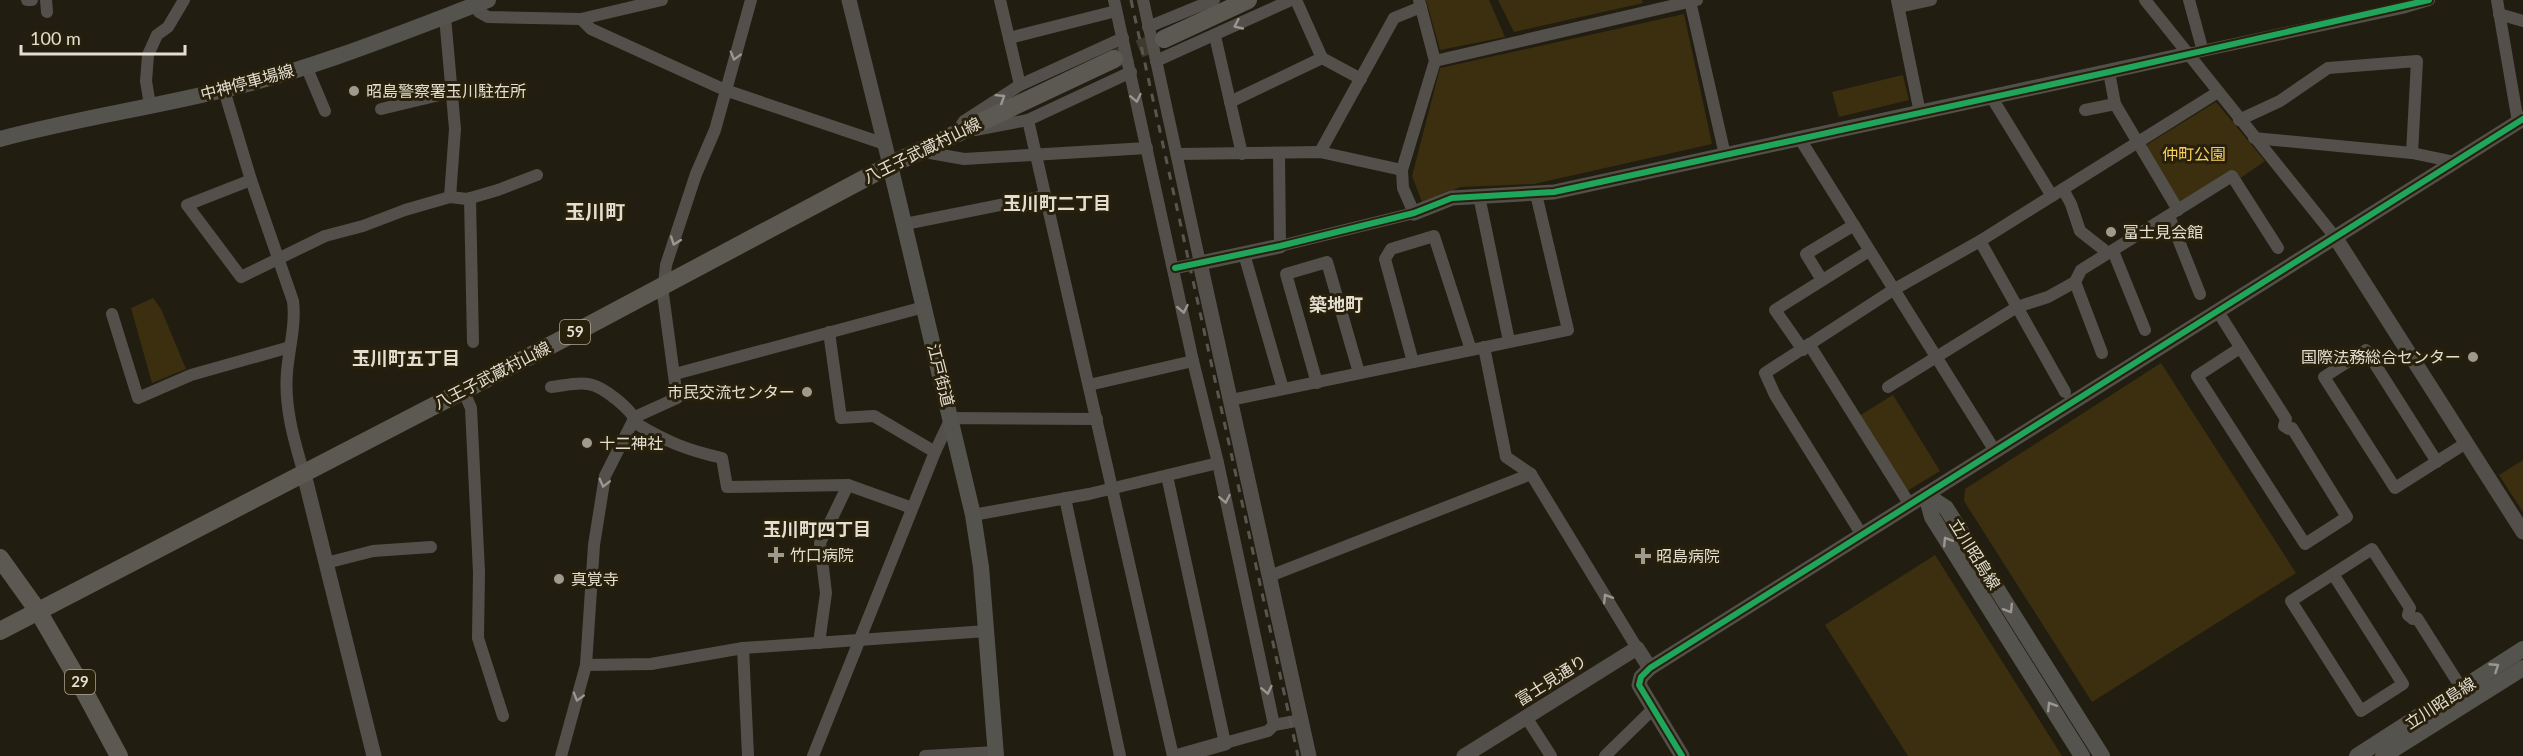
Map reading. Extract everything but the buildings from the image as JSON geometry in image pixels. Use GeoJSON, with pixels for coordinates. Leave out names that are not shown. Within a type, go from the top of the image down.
{"type":"FeatureCollection","features":[{"type":"Feature","properties":{"kind":"main road"},"geometry":{"type":"LineString","coordinates":[[1164,39],[1248,0]]}},
{"type":"Feature","properties":{"kind":"main road","name":"中神停車場線"},"geometry":{"type":"LineString","coordinates":[[0,140],[80,119],[224,90],[306,66],[481,3]]}},
{"type":"Feature","properties":{"kind":"main road","name":"八王子武蔵村山線"},"geometry":{"type":"LineString","coordinates":[[0,631],[304,474],[890,165],[1114,60]]}},
{"type":"Feature","properties":{"kind":"main road","name":"江戸街道"},"geometry":{"type":"LineString","coordinates":[[890,165],[973,515],[987,631],[996,754]]}},
{"type":"Feature","properties":{"kind":"main road","name":"立川昭島線"},"geometry":{"type":"LineString","coordinates":[[1926,495],[1932,517],[2082,756]]}},
{"type":"Feature","properties":{"kind":"main road","name":"立川昭島線"},"geometry":{"type":"LineString","coordinates":[[1926,495],[1946,508],[2102,756]]}},
{"type":"Feature","properties":{"kind":"main road","name":"29"},"geometry":{"type":"LineString","coordinates":[[0,558],[38,610],[119,756]]}},
{"type":"Feature","properties":{"kind":"main road","name":"立川昭島線"},"geometry":{"type":"LineString","coordinates":[[2357,756],[2523,649]]}},
{"type":"Feature","properties":{"kind":"main road","name":"立川昭島線"},"geometry":{"type":"LineString","coordinates":[[2384,756],[2523,668]]}},
{"type":"Feature","properties":{"kind":"street"},"geometry":{"type":"LineString","coordinates":[[27,0],[32,0]]}},
{"type":"Feature","properties":{"kind":"street"},"geometry":{"type":"LineString","coordinates":[[150,105],[146,81],[148,54],[157,35],[168,27],[184,0]]}},
{"type":"Feature","properties":{"kind":"street"},"geometry":{"type":"LineString","coordinates":[[481,3],[479,12],[488,17],[581,19],[662,0]]}},
{"type":"Feature","properties":{"kind":"street"},"geometry":{"type":"LineString","coordinates":[[561,756],[586,665],[594,545],[602,492],[612,461],[635,417],[677,398],[663,294],[666,265],[696,174],[715,130],[751,0]]}},
{"type":"Feature","properties":{"kind":"street","name":"江戸街道"},"geometry":{"type":"LineString","coordinates":[[849,0],[890,165]]}},
{"type":"Feature","properties":{"kind":"street"},"geometry":{"type":"LineString","coordinates":[[1000,0],[1020,86]]}},
{"type":"Feature","properties":{"kind":"street"},"geometry":{"type":"LineString","coordinates":[[1143,0],[1309,756]]}},
{"type":"Feature","properties":{"kind":"street"},"geometry":{"type":"LineString","coordinates":[[1148,27],[1199,3],[1214,0]]}},
{"type":"Feature","properties":{"kind":"street"},"geometry":{"type":"LineString","coordinates":[[1156,61],[1291,0]]}},
{"type":"Feature","properties":{"kind":"street"},"geometry":{"type":"LineString","coordinates":[[1296,0],[1322,58],[1361,79]]}},
{"type":"Feature","properties":{"kind":"street"},"geometry":{"type":"LineString","coordinates":[[1920,113],[1898,3],[1931,0]]}},
{"type":"Feature","properties":{"kind":"street"},"geometry":{"type":"LineString","coordinates":[[2145,0],[2334,237],[2523,532]]}},
{"type":"Feature","properties":{"kind":"street"},"geometry":{"type":"LineString","coordinates":[[2189,0],[2201,44]]}},
{"type":"Feature","properties":{"kind":"street"},"geometry":{"type":"LineString","coordinates":[[1174,268],[1280,246],[1414,213],[1452,198],[1536,194],[1800,140],[2109,72],[2185,51],[2402,8],[2429,0]]}},
{"type":"Feature","properties":{"kind":"street"},"geometry":{"type":"LineString","coordinates":[[1682,756],[1639,685],[1641,677],[1650,668],[2520,121],[2496,0]]}},
{"type":"Feature","properties":{"kind":"street"},"geometry":{"type":"LineString","coordinates":[[1435,61],[1694,1],[1725,155]]}},
{"type":"Feature","properties":{"kind":"street"},"geometry":{"type":"LineString","coordinates":[[1320,152],[1394,18],[1420,3],[1435,61],[1402,170],[1403,188],[1414,213]]}},
{"type":"Feature","properties":{"kind":"street"},"geometry":{"type":"LineString","coordinates":[[1009,38],[1115,5],[1193,361],[1218,463],[1274,725]]}},
{"type":"Feature","properties":{"kind":"street"},"geometry":{"type":"LineString","coordinates":[[2185,51],[2201,44],[2358,10]]}},
{"type":"Feature","properties":{"kind":"street"},"geometry":{"type":"LineString","coordinates":[[2499,14],[2523,21]]}},
{"type":"Feature","properties":{"kind":"street"},"geometry":{"type":"LineString","coordinates":[[444,17],[455,129],[450,197]]}},
{"type":"Feature","properties":{"kind":"street"},"geometry":{"type":"LineString","coordinates":[[581,19],[591,29],[725,90],[885,144]]}},
{"type":"Feature","properties":{"kind":"street"},"geometry":{"type":"LineString","coordinates":[[1215,36],[1242,154]]}},
{"type":"Feature","properties":{"kind":"street"},"geometry":{"type":"LineString","coordinates":[[956,134],[964,121],[1020,86],[1123,38]]}},
{"type":"Feature","properties":{"kind":"street"},"geometry":{"type":"LineString","coordinates":[[1230,102],[1322,58]]}},
{"type":"Feature","properties":{"kind":"street"},"geometry":{"type":"LineString","coordinates":[[2239,120],[2280,101],[2328,68],[2417,61],[2412,153]]}},
{"type":"Feature","properties":{"kind":"street"},"geometry":{"type":"LineString","coordinates":[[306,66],[325,111]]}},
{"type":"Feature","properties":{"kind":"street"},"geometry":{"type":"LineString","coordinates":[[956,134],[1028,120],[1131,72]]}},
{"type":"Feature","properties":{"kind":"street"},"geometry":{"type":"LineString","coordinates":[[2109,72],[2115,104],[2174,213],[2200,294]]}},
{"type":"Feature","properties":{"kind":"street"},"geometry":{"type":"LineString","coordinates":[[224,90],[251,180],[293,301],[295,316],[287,373],[292,435],[304,474],[374,756]]}},
{"type":"Feature","properties":{"kind":"street"},"geometry":{"type":"LineString","coordinates":[[381,109],[452,92]]}},
{"type":"Feature","properties":{"kind":"street"},"geometry":{"type":"LineString","coordinates":[[1862,535],[1775,395],[1765,373],[1893,290],[1980,241],[2218,93]]}},
{"type":"Feature","properties":{"kind":"street"},"geometry":{"type":"LineString","coordinates":[[1992,98],[2057,192],[2072,204],[2080,231],[2111,252],[2145,330]]}},
{"type":"Feature","properties":{"kind":"street"},"geometry":{"type":"LineString","coordinates":[[2085,110],[2115,104]]}},
{"type":"Feature","properties":{"kind":"street"},"geometry":{"type":"LineString","coordinates":[[1028,120],[1114,488],[1173,756]]}},
{"type":"Feature","properties":{"kind":"street"},"geometry":{"type":"LineString","coordinates":[[2254,138],[2412,153],[2456,162]]}},
{"type":"Feature","properties":{"kind":"street"},"geometry":{"type":"LineString","coordinates":[[1800,140],[1995,451]]}},
{"type":"Feature","properties":{"kind":"street"},"geometry":{"type":"LineString","coordinates":[[919,151],[964,159],[1147,148]]}},
{"type":"Feature","properties":{"kind":"street"},"geometry":{"type":"LineString","coordinates":[[1178,154],[1320,152],[1402,170]]}},
{"type":"Feature","properties":{"kind":"street"},"geometry":{"type":"LineString","coordinates":[[1280,153],[1280,246]]}},
{"type":"Feature","properties":{"kind":"street"},"geometry":{"type":"LineString","coordinates":[[251,180],[187,205],[241,277],[325,237],[450,197],[471,198],[537,175]]}},
{"type":"Feature","properties":{"kind":"street"},"geometry":{"type":"LineString","coordinates":[[1888,387],[2017,307],[2048,297],[2075,282],[2081,270],[2232,176],[2278,248]]}},
{"type":"Feature","properties":{"kind":"street"},"geometry":{"type":"LineString","coordinates":[[1231,400],[1568,330],[1536,194]]}},
{"type":"Feature","properties":{"kind":"street"},"geometry":{"type":"LineString","coordinates":[[905,224],[1045,196]]}},
{"type":"Feature","properties":{"kind":"street"},"geometry":{"type":"LineString","coordinates":[[1479,196],[1509,341]]}},
{"type":"Feature","properties":{"kind":"street"},"geometry":{"type":"LineString","coordinates":[[471,198],[473,342]]}},
{"type":"Feature","properties":{"kind":"street"},"geometry":{"type":"LineString","coordinates":[[1822,280],[1806,254],[1854,225]]}},
{"type":"Feature","properties":{"kind":"street"},"geometry":{"type":"LineString","coordinates":[[1413,362],[1385,259],[1390,249],[1434,236],[1471,350]]}},
{"type":"Feature","properties":{"kind":"street"},"geometry":{"type":"LineString","coordinates":[[1980,241],[2065,392]]}},
{"type":"Feature","properties":{"kind":"street"},"geometry":{"type":"LineString","coordinates":[[1869,251],[1774,310],[1806,347],[1910,505]]}},
{"type":"Feature","properties":{"kind":"street"},"geometry":{"type":"LineString","coordinates":[[1244,254],[1283,390]]}},
{"type":"Feature","properties":{"kind":"street"},"geometry":{"type":"LineString","coordinates":[[1317,382],[1286,274],[1327,262],[1359,373]]}},
{"type":"Feature","properties":{"kind":"street"},"geometry":{"type":"LineString","coordinates":[[2075,282],[2102,353]]}},
{"type":"Feature","properties":{"kind":"street"},"geometry":{"type":"LineString","coordinates":[[675,374],[924,307]]}},
{"type":"Feature","properties":{"kind":"street"},"geometry":{"type":"LineString","coordinates":[[2217,310],[2241,348],[2289,424],[2347,517],[2305,544],[2197,376],[2241,348]]}},
{"type":"Feature","properties":{"kind":"street"},"geometry":{"type":"LineString","coordinates":[[112,314],[138,398],[190,375],[290,347]]}},
{"type":"Feature","properties":{"kind":"street"},"geometry":{"type":"LineString","coordinates":[[829,332],[841,418],[874,416],[935,452]]}},
{"type":"Feature","properties":{"kind":"street"},"geometry":{"type":"LineString","coordinates":[[1484,347],[1506,457],[1531,474],[1650,668]]}},
{"type":"Feature","properties":{"kind":"street"},"geometry":{"type":"LineString","coordinates":[[2437,462],[2366,351],[2324,377],[2395,488],[2437,462],[2466,442]]}},
{"type":"Feature","properties":{"kind":"street"},"geometry":{"type":"LineString","coordinates":[[1089,385],[1193,361]]}},
{"type":"Feature","properties":{"kind":"street"},"geometry":{"type":"LineString","coordinates":[[550,387],[589,384],[609,393],[635,417],[637,424],[668,442],[687,450],[722,458],[727,487],[848,485],[912,508]]}},
{"type":"Feature","properties":{"kind":"street"},"geometry":{"type":"LineString","coordinates":[[463,390],[471,408],[479,572],[478,638],[503,716]]}},
{"type":"Feature","properties":{"kind":"street"},"geometry":{"type":"LineString","coordinates":[[813,756],[912,508],[951,418],[1097,419]]}},
{"type":"Feature","properties":{"kind":"street"},"geometry":{"type":"LineString","coordinates":[[973,515],[1114,488],[1218,463]]}},
{"type":"Feature","properties":{"kind":"street"},"geometry":{"type":"LineString","coordinates":[[1270,576],[1531,474]]}},
{"type":"Feature","properties":{"kind":"street"},"geometry":{"type":"LineString","coordinates":[[1167,476],[1225,743]]}},
{"type":"Feature","properties":{"kind":"street"},"geometry":{"type":"LineString","coordinates":[[819,643],[826,593],[820,543],[848,485]]}},
{"type":"Feature","properties":{"kind":"street"},"geometry":{"type":"LineString","coordinates":[[1065,498],[1120,756]]}},
{"type":"Feature","properties":{"kind":"street"},"geometry":{"type":"LineString","coordinates":[[326,563],[373,551],[431,547]]}},
{"type":"Feature","properties":{"kind":"street"},"geometry":{"type":"LineString","coordinates":[[2333,574],[2403,684],[2361,711],[2291,601],[2333,574],[2372,549],[2462,689]]}},
{"type":"Feature","properties":{"kind":"street"},"geometry":{"type":"LineString","coordinates":[[586,665],[651,664],[743,648],[987,631]]}},
{"type":"Feature","properties":{"kind":"street"},"geometry":{"type":"LineString","coordinates":[[743,648],[748,756]]}},
{"type":"Feature","properties":{"kind":"street","name":"富士見通り"},"geometry":{"type":"LineString","coordinates":[[1464,756],[1637,648]]}},
{"type":"Feature","properties":{"kind":"street"},"geometry":{"type":"LineString","coordinates":[[1605,756],[1653,709]]}},
{"type":"Feature","properties":{"kind":"street"},"geometry":{"type":"LineString","coordinates":[[1526,717],[1551,756]]}},
{"type":"Feature","properties":{"kind":"street"},"geometry":{"type":"LineString","coordinates":[[1180,756],[1268,731],[1274,725],[1301,720]]}},
{"type":"Feature","properties":{"kind":"street"},"geometry":{"type":"LineString","coordinates":[[925,756],[996,754]]}},
{"type":"Feature","properties":{"kind":"green space"},"geometry":{"type":"Polygon","coordinates":[[[1426,0],[1489,0],[1505,37],[1440,50],[1426,0]]]}},
{"type":"Feature","properties":{"kind":"green space"},"geometry":{"type":"Polygon","coordinates":[[[1498,0],[1642,0],[1643,3],[1514,32],[1498,0]]]}},
{"type":"Feature","properties":{"kind":"green space"},"geometry":{"type":"Polygon","coordinates":[[[1684,14],[1712,144],[1534,184],[1461,187],[1422,202],[1412,176],[1440,68],[1684,14]]]}},
{"type":"Feature","properties":{"kind":"green space"},"geometry":{"type":"Polygon","coordinates":[[[1903,75],[1909,100],[1839,117],[1832,92],[1903,75]]]}},
{"type":"Feature","properties":{"kind":"green space","name":"仲町公園"},"geometry":{"type":"Polygon","coordinates":[[[2216,102],[2265,161],[2239,179],[2178,203],[2143,147],[2216,102]]]}},
{"type":"Feature","properties":{"kind":"green space"},"geometry":{"type":"Polygon","coordinates":[[[153,298],[161,309],[186,369],[152,383],[131,308],[153,298]]]}},
{"type":"Feature","properties":{"kind":"green space"},"geometry":{"type":"Polygon","coordinates":[[[2161,363],[2296,573],[2092,702],[1964,501],[1965,489],[2161,363]]]}},
{"type":"Feature","properties":{"kind":"green space"},"geometry":{"type":"Polygon","coordinates":[[[1893,395],[1940,471],[1907,491],[1859,416],[1893,395]]]}},
{"type":"Feature","properties":{"kind":"green space"},"geometry":{"type":"Polygon","coordinates":[[[2523,460],[2523,512],[2499,475],[2523,460]]]}},
{"type":"Feature","properties":{"kind":"green space"},"geometry":{"type":"Polygon","coordinates":[[[1935,555],[2062,756],[1908,756],[1825,625],[1935,555]]]}},
{"type":"Feature","properties":{"kind":"tunnel"},"geometry":{"type":"LineString","coordinates":[[1114,59],[1164,39]]}},
{"type":"Feature","properties":{"kind":"railway"},"geometry":{"type":"LineString","coordinates":[[1131,0],[1298,756]]}},
{"type":"Feature","properties":{"kind":"cycle path"},"geometry":{"type":"LineString","coordinates":[[1175,268],[1280,246],[1414,213],[1452,198],[1554,192],[2429,0]]}},
{"type":"Feature","properties":{"kind":"cycle path"},"geometry":{"type":"LineString","coordinates":[[1682,756],[1639,685],[1641,677],[1650,668],[2523,119]]}},
{"type":"Feature","properties":{"kind":"place","name":"昭島警察署玉川駐在所"},"geometry":{"type":"Point","coordinates":[354,91]}},
{"type":"Feature","properties":{"kind":"place","name":"富士見会館"},"geometry":{"type":"Point","coordinates":[2111,232]}},
{"type":"Feature","properties":{"kind":"place","name":"国際法務総合センター"},"geometry":{"type":"Point","coordinates":[2473,357]}},
{"type":"Feature","properties":{"kind":"place","name":"市民交流センター"},"geometry":{"type":"Point","coordinates":[807,392]}},
{"type":"Feature","properties":{"kind":"place","name":"十二神社"},"geometry":{"type":"Point","coordinates":[587,443]}},
{"type":"Feature","properties":{"kind":"place","name":"竹口病院"},"geometry":{"type":"Point","coordinates":[776,555]}},
{"type":"Feature","properties":{"kind":"place","name":"昭島病院"},"geometry":{"type":"Point","coordinates":[1643,556]}},
{"type":"Feature","properties":{"kind":"place","name":"真覚寺"},"geometry":{"type":"Point","coordinates":[559,579]}},
{"type":"Feature","properties":{"kind":"district","name":"玉川町二丁目"},"geometry":{"type":"Point","coordinates":[1057,204]}},
{"type":"Feature","properties":{"kind":"district","name":"玉川町"},"geometry":{"type":"Point","coordinates":[595,212]}},
{"type":"Feature","properties":{"kind":"district","name":"築地町"},"geometry":{"type":"Point","coordinates":[1336,305]}},
{"type":"Feature","properties":{"kind":"district","name":"玉川町五丁目"},"geometry":{"type":"Point","coordinates":[406,359]}},
{"type":"Feature","properties":{"kind":"district","name":"玉川町四丁目"},"geometry":{"type":"Point","coordinates":[817,530]}}]}
